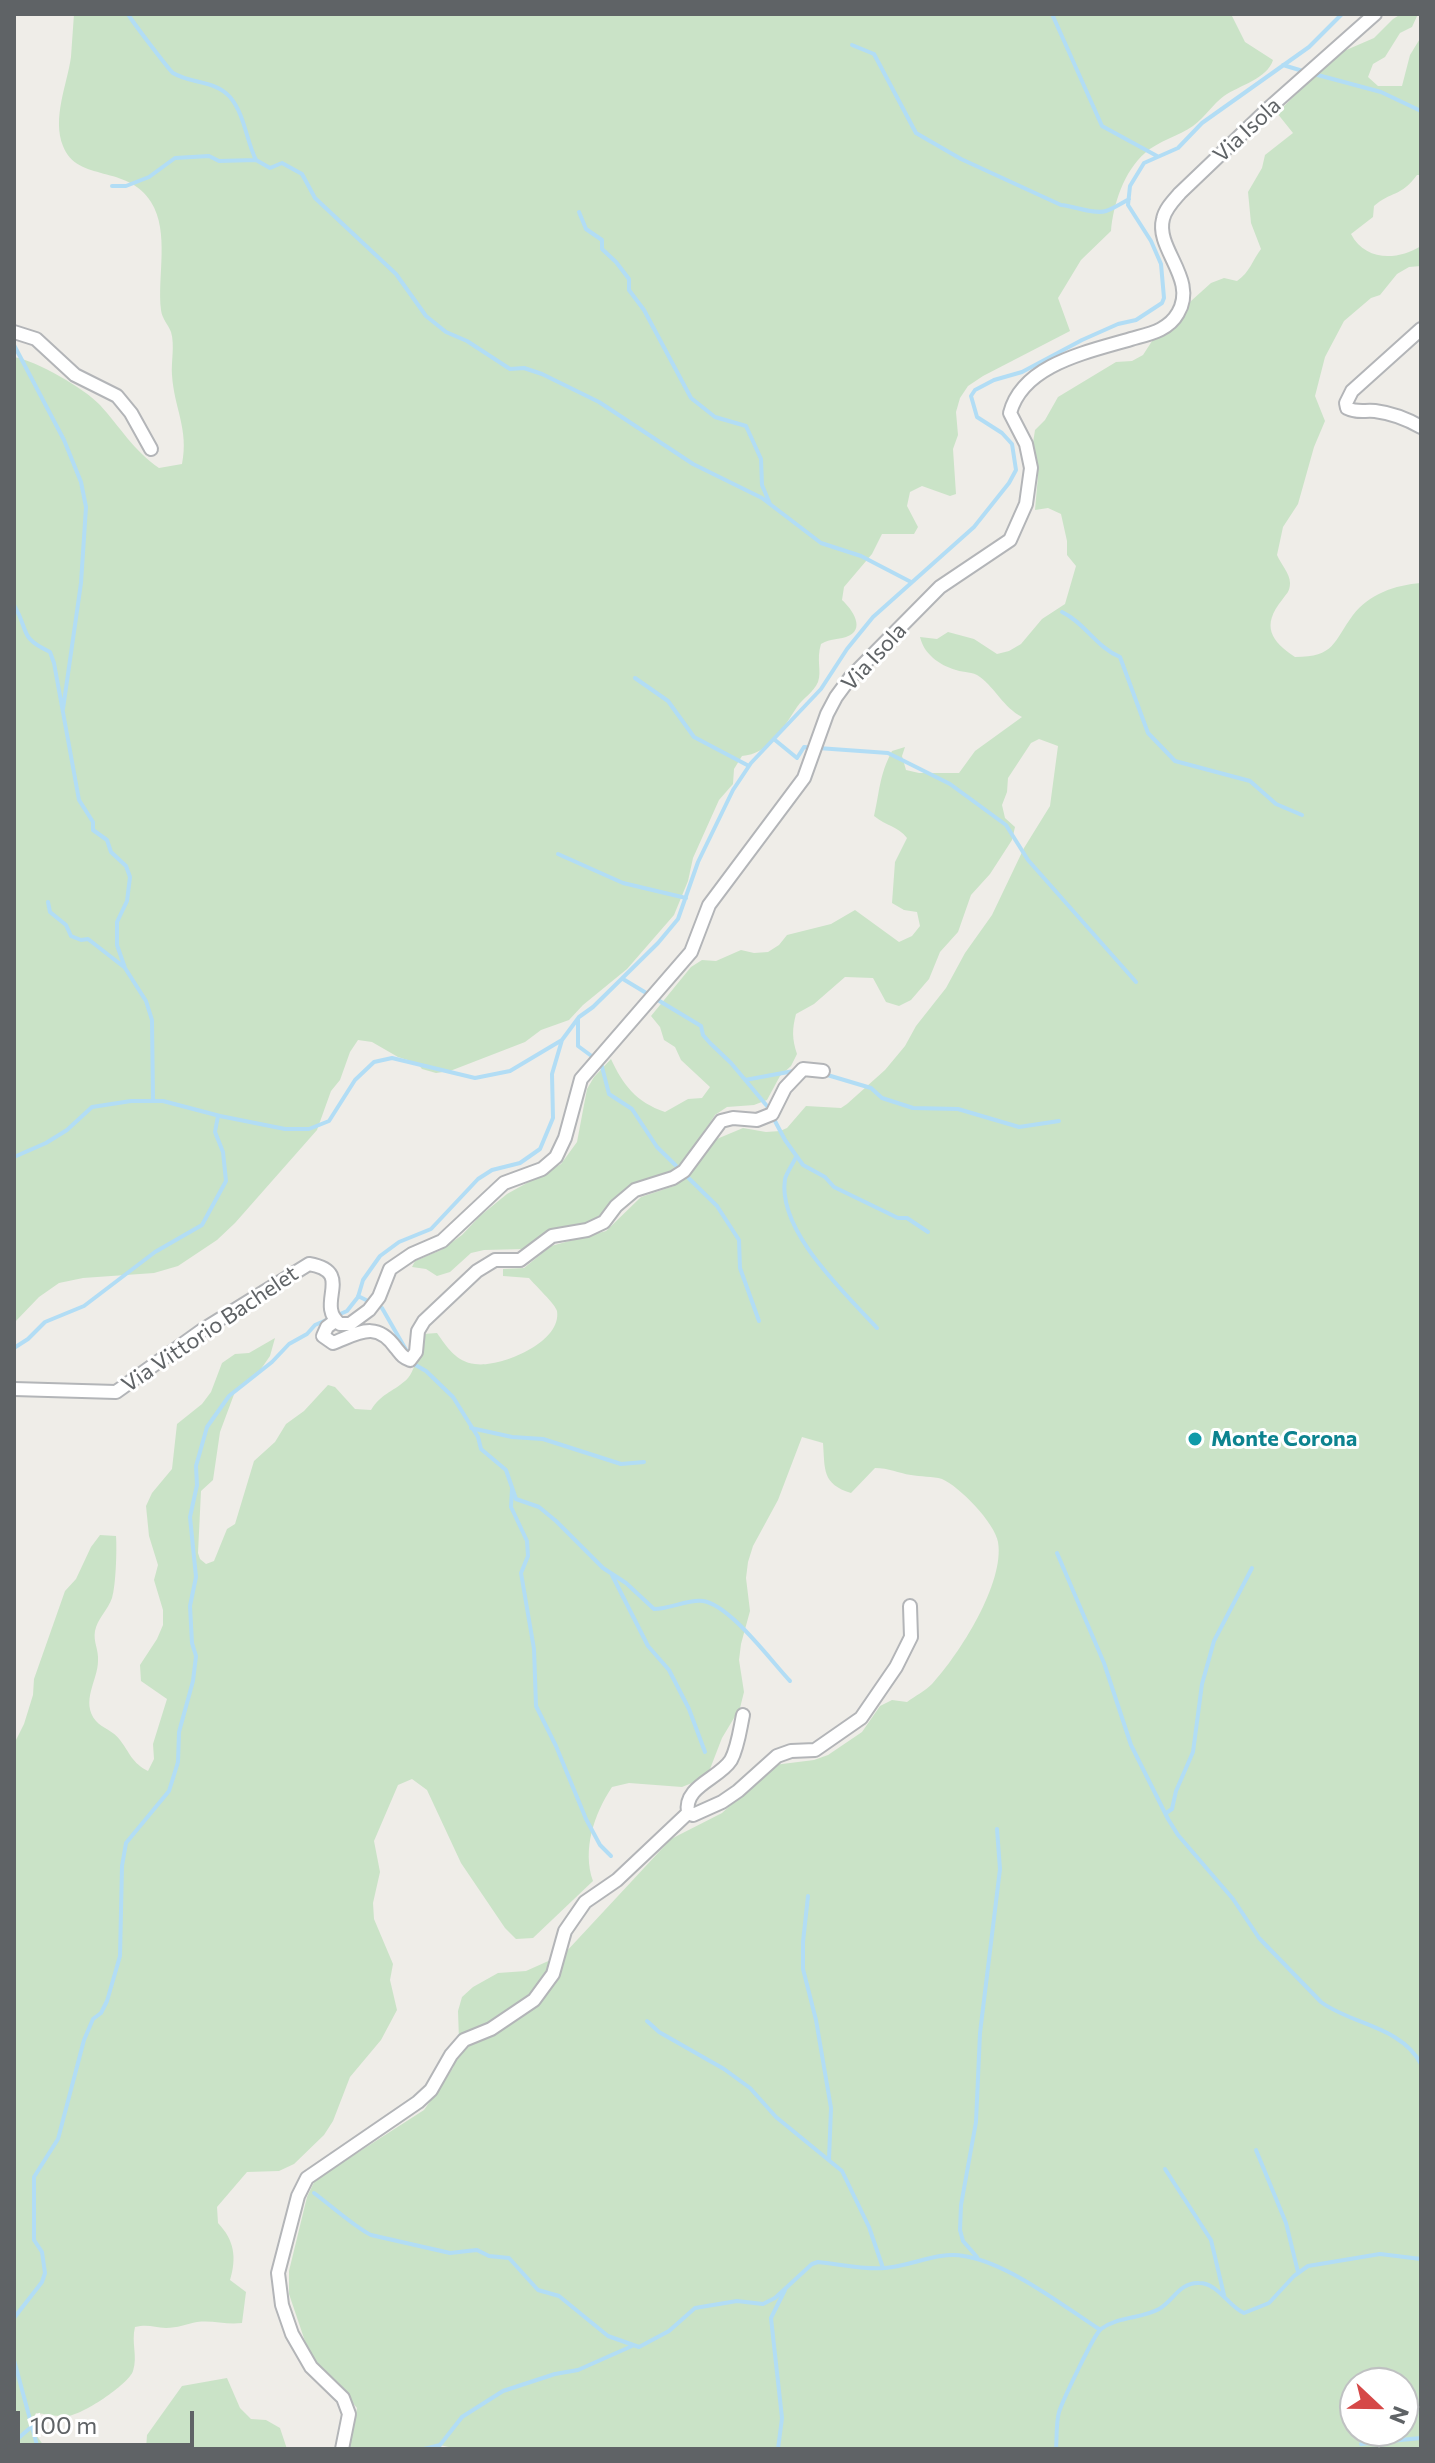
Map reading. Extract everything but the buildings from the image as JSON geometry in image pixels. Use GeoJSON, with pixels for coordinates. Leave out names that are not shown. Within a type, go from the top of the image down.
{"type":"FeatureCollection","features":[{"type":"Feature","properties":{"kind":"street","name":"Via Isola"},"geometry":{"type":"LineString","coordinates":[[335,1321],[350,1324],[369,1310],[379,1297],[390,1269],[412,1254],[442,1241],[504,1183],[542,1169],[556,1157],[565,1138],[581,1079],[691,952],[709,905],[804,778],[836,697],[850,678],[940,587],[1010,540],[1020,523],[1030,485],[1030,454],[1010,413],[1013,400],[1022,386],[1078,355],[1160,330],[1173,319],[1183,296],[1180,274],[1162,232],[1162,220],[1167,209],[1269,108],[1375,14]]}},
{"type":"Feature","properties":{"kind":"street"},"geometry":{"type":"LineString","coordinates":[[1421,329],[1352,391],[1346,403],[1347,408],[1353,411],[1396,415],[1421,427]]}},
{"type":"Feature","properties":{"kind":"street"},"geometry":{"type":"LineString","coordinates":[[14,332],[36,339],[75,375],[117,396],[131,413],[151,449]]}},
{"type":"Feature","properties":{"kind":"street"},"geometry":{"type":"LineString","coordinates":[[335,1321],[327,1327],[323,1336],[326,1340],[333,1343],[368,1330],[379,1332],[388,1337],[403,1358],[410,1360],[416,1352],[418,1331],[424,1321],[477,1271],[495,1260],[520,1260],[552,1236],[587,1230],[604,1222],[616,1206],[635,1190],[673,1178],[684,1171],[721,1121],[733,1118],[757,1120],[772,1114],[785,1088],[803,1069],[823,1071]]}},
{"type":"Feature","properties":{"kind":"street","name":"Via Vittorio Bachelet"},"geometry":{"type":"LineString","coordinates":[[14,1389],[116,1392],[204,1329],[309,1264],[330,1272],[334,1283],[329,1308],[335,1321]]}},
{"type":"Feature","properties":{"kind":"street"},"geometry":{"type":"LineString","coordinates":[[688,1813],[693,1815],[722,1802],[777,1756],[791,1751],[815,1750],[861,1718],[883,1688],[911,1637],[910,1606]]}},
{"type":"Feature","properties":{"kind":"street"},"geometry":{"type":"LineString","coordinates":[[688,1813],[686,1806],[694,1790],[724,1769],[733,1757],[743,1715]]}},
{"type":"Feature","properties":{"kind":"street"},"geometry":{"type":"LineString","coordinates":[[342,2449],[349,2414],[343,2398],[311,2367],[292,2334],[282,2305],[278,2273],[298,2196],[307,2178],[418,2102],[431,2090],[451,2055],[464,2040],[491,2029],[534,2000],[553,1974],[565,1931],[585,1902],[617,1880],[688,1813]]}},
{"type":"Feature","properties":{"kind":"green space"},"geometry":{"type":"Polygon","coordinates":[[[74,14],[1231,14],[1245,42],[1273,60],[1265,72],[1224,96],[1193,126],[1156,145],[1131,169],[1114,210],[1111,231],[1081,260],[1058,298],[1070,331],[968,386],[956,412],[958,435],[953,449],[956,494],[950,496],[922,486],[910,492],[907,506],[918,527],[914,534],[882,534],[872,554],[844,587],[842,600],[856,619],[856,630],[846,637],[821,644],[816,686],[768,745],[742,756],[734,769],[733,784],[719,800],[693,858],[688,881],[674,915],[627,969],[569,1020],[541,1030],[525,1042],[450,1071],[436,1073],[422,1069],[417,1063],[398,1057],[372,1042],[358,1040],[340,1080],[331,1091],[317,1130],[217,1240],[178,1266],[154,1273],[83,1278],[59,1283],[39,1297],[14,1323],[14,357],[47,369],[93,398],[159,468],[182,464],[184,451],[172,375],[172,337],[161,310],[161,241],[157,214],[141,190],[130,182],[79,165],[63,146],[60,135],[60,113],[71,57],[74,14]]]}},
{"type":"Feature","properties":{"kind":"green space"},"geometry":{"type":"Polygon","coordinates":[[[1401,14],[1418,14],[1412,27],[1400,33],[1385,57],[1373,64],[1368,77],[1378,86],[1402,86],[1410,55],[1421,37],[1421,175],[1374,206],[1373,217],[1351,234],[1364,249],[1382,256],[1402,254],[1421,246],[1421,266],[1409,267],[1397,274],[1380,295],[1371,298],[1344,321],[1325,357],[1315,396],[1325,421],[1314,447],[1298,504],[1283,527],[1277,555],[1289,576],[1290,586],[1276,609],[1271,625],[1275,639],[1295,657],[1318,654],[1332,646],[1353,615],[1367,601],[1392,588],[1421,583],[1421,2449],[459,2449],[439,2445],[430,2449],[349,2449],[357,2408],[309,2353],[289,2294],[289,2271],[307,2197],[315,2180],[424,2110],[453,2068],[459,2040],[458,2011],[462,1997],[473,1987],[498,1973],[526,1971],[564,1954],[671,1839],[722,1813],[774,1765],[828,1755],[862,1732],[880,1706],[892,1700],[907,1702],[926,1689],[955,1655],[978,1618],[994,1577],[998,1542],[990,1525],[975,1506],[942,1479],[885,1469],[875,1468],[851,1493],[835,1485],[827,1475],[823,1443],[802,1437],[778,1500],[753,1546],[748,1562],[746,1578],[750,1611],[739,1660],[744,1692],[740,1708],[722,1738],[710,1769],[697,1781],[682,1787],[629,1783],[612,1787],[595,1820],[589,1845],[593,1881],[533,1938],[516,1939],[505,1928],[461,1863],[427,1790],[412,1779],[398,1785],[374,1841],[380,1872],[373,1903],[374,1919],[393,1964],[390,1980],[397,2010],[381,2040],[350,2077],[333,2121],[324,2135],[294,2164],[279,2171],[247,2172],[217,2207],[218,2223],[233,2249],[230,2280],[246,2292],[242,2323],[197,2322],[170,2328],[135,2327],[134,2365],[130,2377],[114,2391],[74,2415],[36,2413],[30,2426],[46,2449],[14,2449],[14,1744],[24,1724],[33,1695],[34,1679],[65,1591],[76,1579],[100,1535],[116,1536],[113,1592],[95,1631],[98,1661],[91,1691],[91,1714],[148,1771],[154,1759],[153,1744],[167,1699],[141,1681],[140,1665],[163,1625],[163,1610],[154,1580],[158,1565],[149,1536],[146,1506],[152,1493],[172,1469],[177,1424],[202,1404],[211,1392],[222,1363],[235,1354],[249,1353],[275,1338],[270,1356],[261,1369],[236,1389],[220,1432],[213,1480],[201,1491],[198,1553],[206,1564],[214,1561],[227,1529],[235,1524],[254,1461],[275,1442],[286,1424],[304,1411],[328,1385],[335,1387],[355,1409],[371,1410],[409,1378],[423,1334],[437,1333],[457,1357],[468,1363],[499,1362],[527,1351],[550,1333],[556,1323],[557,1311],[529,1278],[503,1276],[503,1269],[524,1268],[551,1246],[606,1231],[641,1197],[674,1186],[690,1171],[712,1141],[743,1128],[780,1131],[787,1128],[806,1106],[841,1108],[885,1070],[946,988],[965,953],[992,915],[1024,848],[1050,806],[1058,746],[1039,739],[1031,743],[1008,778],[1002,805],[1005,818],[1015,827],[1012,840],[990,874],[971,895],[958,932],[940,952],[929,979],[911,1000],[899,1006],[886,1002],[873,978],[845,977],[814,1004],[796,1014],[793,1034],[797,1054],[767,1100],[754,1105],[727,1107],[715,1115],[682,1165],[672,1174],[634,1183],[599,1216],[587,1223],[547,1232],[524,1249],[471,1253],[450,1272],[437,1276],[426,1269],[412,1267],[415,1261],[441,1250],[462,1235],[507,1194],[561,1164],[577,1142],[587,1089],[611,1059],[632,1092],[655,1108],[665,1112],[688,1099],[702,1098],[710,1087],[681,1060],[675,1047],[664,1040],[660,1027],[651,1016],[691,967],[702,960],[716,961],[741,950],[768,952],[787,935],[831,924],[855,910],[899,942],[912,936],[920,926],[917,912],[904,910],[892,903],[895,862],[907,838],[874,816],[882,776],[892,751],[905,747],[902,756],[906,770],[959,773],[975,751],[1022,717],[980,677],[938,662],[925,649],[920,637],[937,639],[948,632],[974,639],[997,654],[1021,644],[1042,619],[1065,604],[1076,566],[1067,555],[1061,514],[1048,508],[1035,510],[1038,476],[1033,443],[1035,430],[1045,420],[1058,397],[1116,362],[1132,361],[1143,355],[1154,338],[1176,324],[1191,301],[1211,283],[1224,278],[1237,281],[1245,274],[1261,249],[1251,223],[1248,192],[1262,168],[1265,155],[1293,133],[1277,113],[1337,54],[1374,38],[1401,14]]]}},
{"type":"Feature","properties":{"kind":"green space"},"geometry":{"type":"Polygon","coordinates":[[[227,2378],[240,2408],[251,2419],[266,2420],[280,2428],[287,2449],[146,2449],[147,2435],[182,2386],[227,2378]]]}},
{"type":"Feature","properties":{"kind":"waterway"},"geometry":{"type":"LineString","coordinates":[[128,14],[173,73],[210,85],[230,97],[239,112],[256,160],[270,168],[282,163],[302,174],[315,198],[396,274],[426,316],[446,332],[467,341],[510,369],[524,368],[542,374],[599,402],[693,464],[762,498],[821,543],[861,556],[911,582]]}},
{"type":"Feature","properties":{"kind":"waterway"},"geometry":{"type":"LineString","coordinates":[[1052,14],[1102,126],[1157,156]]}},
{"type":"Feature","properties":{"kind":"waterway"},"geometry":{"type":"LineString","coordinates":[[14,1157],[67,1130],[92,1107],[131,1101],[163,1101],[285,1129],[309,1129],[329,1121],[355,1080],[374,1062],[392,1058],[475,1078],[510,1071],[562,1040],[579,1017],[658,943],[678,919],[698,862],[733,790],[751,763],[821,689],[873,617],[974,527],[1009,483],[1016,470],[1012,444],[1002,433],[977,417],[971,396],[975,390],[994,380],[1022,372],[1118,324],[1136,320],[1162,303],[1161,264],[1151,241],[1128,205],[1130,186],[1144,163],[1178,148],[1202,123],[1309,47],[1342,14]]}},
{"type":"Feature","properties":{"kind":"waterway"},"geometry":{"type":"LineString","coordinates":[[852,45],[874,54],[916,133],[961,159],[1061,205],[1101,212],[1129,199]]}},
{"type":"Feature","properties":{"kind":"waterway"},"geometry":{"type":"LineString","coordinates":[[1283,65],[1306,72]]}},
{"type":"Feature","properties":{"kind":"waterway"},"geometry":{"type":"LineString","coordinates":[[1314,74],[1381,92],[1421,111]]}},
{"type":"Feature","properties":{"kind":"waterway"},"geometry":{"type":"LineString","coordinates":[[112,186],[126,186],[149,177],[175,158],[209,156],[219,161],[256,160]]}},
{"type":"Feature","properties":{"kind":"waterway"},"geometry":{"type":"LineString","coordinates":[[579,212],[586,229],[602,240],[602,249],[629,279],[629,290],[644,310],[691,398],[715,417],[746,426],[761,459],[762,485],[770,504]]}},
{"type":"Feature","properties":{"kind":"waterway"},"geometry":{"type":"LineString","coordinates":[[14,345],[64,440],[81,482],[86,507],[81,583],[63,709]]}},
{"type":"Feature","properties":{"kind":"waterway"},"geometry":{"type":"LineString","coordinates":[[14,605],[29,638],[50,652],[54,663],[79,800],[93,822],[93,830],[107,840],[111,852],[126,866],[130,877],[127,901],[117,922],[117,945],[125,968],[146,1001],[152,1020],[153,1101]]}},
{"type":"Feature","properties":{"kind":"waterway"},"geometry":{"type":"LineString","coordinates":[[1062,612],[1120,657],[1148,733],[1175,761],[1250,781],[1276,804],[1302,815]]}},
{"type":"Feature","properties":{"kind":"waterway"},"geometry":{"type":"LineString","coordinates":[[635,678],[668,701],[694,737],[749,766]]}},
{"type":"Feature","properties":{"kind":"waterway"},"geometry":{"type":"LineString","coordinates":[[775,740],[797,758],[804,747],[888,753],[950,784],[1006,825],[1028,860],[1136,982]]}},
{"type":"Feature","properties":{"kind":"waterway"},"geometry":{"type":"LineString","coordinates":[[558,854],[623,883],[686,898]]}},
{"type":"Feature","properties":{"kind":"waterway"},"geometry":{"type":"LineString","coordinates":[[48,902],[50,912],[66,925],[71,936],[88,939],[124,967]]}},
{"type":"Feature","properties":{"kind":"waterway"},"geometry":{"type":"LineString","coordinates":[[623,979],[701,1026],[703,1035],[767,1106],[803,1165],[825,1177],[834,1187],[898,1218],[907,1218],[928,1232]]}},
{"type":"Feature","properties":{"kind":"waterway"},"geometry":{"type":"LineString","coordinates":[[578,1019],[578,1046],[601,1063],[609,1094],[632,1109],[657,1147],[717,1206],[739,1240],[740,1268],[759,1321]]}},
{"type":"Feature","properties":{"kind":"waterway"},"geometry":{"type":"LineString","coordinates":[[14,2318],[42,2282],[45,2273],[42,2252],[34,2240],[34,2177],[58,2139],[84,2040],[93,2019],[101,2013],[107,2001],[120,1956],[122,1866],[126,1843],[169,1791],[178,1762],[179,1732],[193,1681],[196,1656],[192,1643],[190,1606],[196,1577],[190,1517],[197,1485],[196,1466],[207,1427],[229,1396],[272,1362],[289,1344],[307,1334],[315,1325],[347,1311],[380,1256],[399,1242],[431,1229],[478,1179],[492,1170],[520,1163],[540,1149],[553,1118],[552,1074],[562,1040]]}},
{"type":"Feature","properties":{"kind":"waterway"},"geometry":{"type":"LineString","coordinates":[[745,1080],[799,1070]]}},
{"type":"Feature","properties":{"kind":"waterway"},"geometry":{"type":"LineString","coordinates":[[824,1074],[871,1088],[882,1098],[913,1108],[958,1109],[1019,1127],[1059,1121]]}},
{"type":"Feature","properties":{"kind":"waterway"},"geometry":{"type":"LineString","coordinates":[[14,1348],[45,1322],[84,1306],[155,1252],[202,1225],[226,1181],[223,1152],[215,1132],[218,1116]]}},
{"type":"Feature","properties":{"kind":"waterway"},"geometry":{"type":"LineString","coordinates":[[796,1157],[785,1179],[785,1199],[792,1219],[816,1260],[877,1328]]}},
{"type":"Feature","properties":{"kind":"waterway"},"geometry":{"type":"LineString","coordinates":[[358,1296],[382,1308],[409,1355]]}},
{"type":"Feature","properties":{"kind":"waterway"},"geometry":{"type":"LineString","coordinates":[[412,1363],[426,1371],[453,1397],[478,1437],[481,1449],[506,1470],[516,1499],[539,1507],[603,1568],[626,1583],[654,1609],[703,1601],[725,1612],[750,1635],[790,1681]]}},
{"type":"Feature","properties":{"kind":"waterway"},"geometry":{"type":"LineString","coordinates":[[471,1428],[512,1437],[543,1439],[621,1464],[644,1462]]}},
{"type":"Feature","properties":{"kind":"waterway"},"geometry":{"type":"LineString","coordinates":[[512,1489],[511,1507],[527,1541],[528,1556],[521,1573],[534,1649],[536,1706],[586,1819],[600,1845],[611,1856]]}},
{"type":"Feature","properties":{"kind":"waterway"},"geometry":{"type":"LineString","coordinates":[[1057,1553],[1104,1663],[1131,1745],[1178,1835],[1233,1899],[1259,1938],[1321,2002],[1389,2034],[1412,2051],[1421,2064]]}},
{"type":"Feature","properties":{"kind":"waterway"},"geometry":{"type":"LineString","coordinates":[[1166,1813],[1172,1809],[1176,1791],[1193,1752],[1202,1684],[1214,1641],[1252,1568]]}},
{"type":"Feature","properties":{"kind":"waterway"},"geometry":{"type":"LineString","coordinates":[[612,1575],[648,1646],[669,1670],[689,1709],[705,1752]]}},
{"type":"Feature","properties":{"kind":"waterway"},"geometry":{"type":"LineString","coordinates":[[977,2257],[963,2241],[961,2205],[976,2122],[980,2033],[1000,1869],[997,1829]]}},
{"type":"Feature","properties":{"kind":"waterway"},"geometry":{"type":"LineString","coordinates":[[808,1896],[803,1969],[816,2020],[831,2108],[829,2159]]}},
{"type":"Feature","properties":{"kind":"waterway"},"geometry":{"type":"LineString","coordinates":[[647,2021],[659,2032],[724,2069],[750,2088],[776,2117],[842,2171],[869,2227],[883,2268]]}},
{"type":"Feature","properties":{"kind":"waterway"},"geometry":{"type":"LineString","coordinates":[[1256,2150],[1286,2223],[1298,2272]]}},
{"type":"Feature","properties":{"kind":"waterway"},"geometry":{"type":"LineString","coordinates":[[1165,2169],[1211,2240],[1224,2295]]}},
{"type":"Feature","properties":{"kind":"waterway"},"geometry":{"type":"LineString","coordinates":[[314,2193],[371,2235],[450,2253],[477,2250],[489,2256],[509,2258],[538,2290],[559,2296],[608,2336],[639,2347],[669,2331],[695,2308],[737,2301],[763,2304],[775,2298],[818,2262],[885,2268],[954,2255],[981,2260],[1016,2276],[1099,2329]]}},
{"type":"Feature","properties":{"kind":"waterway"},"geometry":{"type":"LineString","coordinates":[[1056,2449],[1059,2412],[1092,2342],[1108,2325],[1159,2309],[1192,2284],[1212,2287],[1244,2313],[1269,2303],[1308,2266],[1380,2254],[1421,2259]]}},
{"type":"Feature","properties":{"kind":"waterway"},"geometry":{"type":"LineString","coordinates":[[778,2449],[782,2418],[771,2318],[785,2290]]}},
{"type":"Feature","properties":{"kind":"waterway"},"geometry":{"type":"LineString","coordinates":[[424,2449],[440,2445],[462,2417],[503,2391],[578,2370],[632,2346]]}},
{"type":"Feature","properties":{"kind":"waterway"},"geometry":{"type":"LineString","coordinates":[[14,2360],[38,2449]]}},
{"type":"Feature","properties":{"kind":"waterway"},"geometry":{"type":"LineString","coordinates":[[14,2442],[30,2428]]}},
{"type":"Feature","properties":{"kind":"place","name":"Monte Corona"},"geometry":{"type":"Point","coordinates":[1195,1439]}}]}
